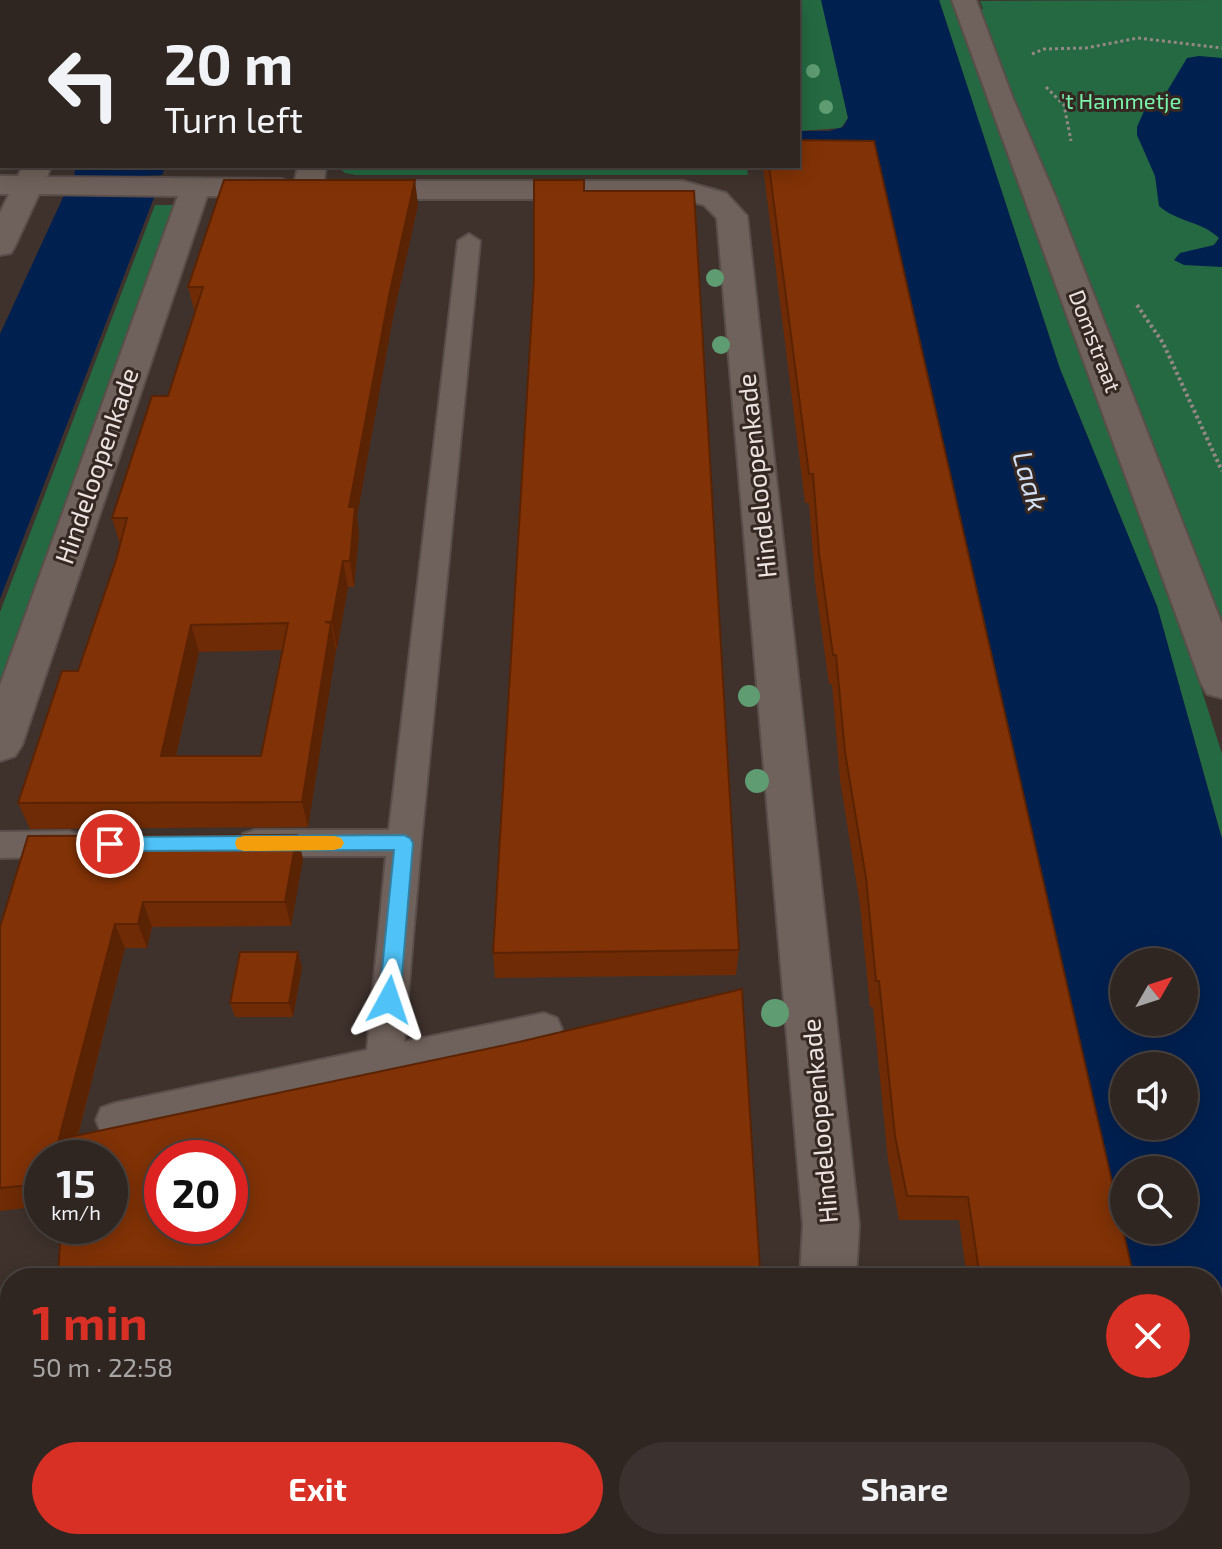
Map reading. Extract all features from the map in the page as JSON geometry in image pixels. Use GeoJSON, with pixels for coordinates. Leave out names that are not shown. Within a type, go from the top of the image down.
{"type":"FeatureCollection","features":[{"type":"Feature","properties":{"kind":"street","name":"Domstraat"},"geometry":{"type":"LineString","coordinates":[[964,0],[1222,683]]}},
{"type":"Feature","properties":{"kind":"street","name":"Hindeloopenkade"},"geometry":{"type":"LineString","coordinates":[[22,179],[83,185],[196,186],[310,177],[474,198],[683,190],[715,199],[732,216],[831,1225],[829,1268]]}},
{"type":"Feature","properties":{"kind":"street"},"geometry":{"type":"LineString","coordinates":[[0,246],[22,179]]}},
{"type":"Feature","properties":{"kind":"street","name":"Hindeloopenkade"},"geometry":{"type":"LineString","coordinates":[[0,745],[196,186]]}},
{"type":"Feature","properties":{"kind":"lane"},"geometry":{"type":"LineString","coordinates":[[384,1063],[404,843],[469,241]]}},
{"type":"Feature","properties":{"kind":"lane"},"geometry":{"type":"LineString","coordinates":[[218,844],[404,843]]}},
{"type":"Feature","properties":{"kind":"lane"},"geometry":{"type":"LineString","coordinates":[[0,845],[95,844]]}},
{"type":"Feature","properties":{"kind":"lane"},"geometry":{"type":"LineString","coordinates":[[115,1120],[544,1029]]}},
{"type":"Feature","properties":{"kind":"path"},"geometry":{"type":"LineString","coordinates":[[1032,66],[1031,56],[1035,51],[1086,48],[1138,38],[1222,48]]}},
{"type":"Feature","properties":{"kind":"path"},"geometry":{"type":"LineString","coordinates":[[1042,83],[1064,105],[1073,149]]}},
{"type":"Feature","properties":{"kind":"path"},"geometry":{"type":"LineString","coordinates":[[1132,295],[1163,343],[1222,471]]}},
{"type":"Feature","properties":{"kind":"green space"},"geometry":{"type":"Polygon","coordinates":[[[800,0],[823,0],[848,118],[841,128],[800,131],[800,0]]]}},
{"type":"Feature","properties":{"kind":"green space"},"geometry":{"type":"Polygon","coordinates":[[[939,0],[951,0],[1184,634],[1222,754],[1222,839],[1157,606],[1060,369],[939,0]]]}},
{"type":"Feature","properties":{"kind":"green space","name":"'t Hammetje"},"geometry":{"type":"Polygon","coordinates":[[[1222,0],[1222,688],[1012,92],[980,10],[983,9],[980,1],[1222,0]]]}},
{"type":"Feature","properties":{"kind":"green space"},"geometry":{"type":"Polygon","coordinates":[[[339,168],[747,168],[748,175],[356,175],[339,168]]]}},
{"type":"Feature","properties":{"kind":"green space"},"geometry":{"type":"Polygon","coordinates":[[[155,205],[176,205],[0,693],[0,612],[155,205]]]}},
{"type":"Feature","properties":{"kind":"water","name":"Laak"},"geometry":{"type":"Polygon","coordinates":[[[821,0],[939,0],[1060,369],[1157,606],[1222,839],[1222,1268],[1112,1268],[799,168],[800,131],[829,131],[843,127],[848,118],[821,0]]]}},
{"type":"Feature","properties":{"kind":"water"},"geometry":{"type":"Polygon","coordinates":[[[1187,58],[1222,58],[1222,267],[1184,265],[1174,260],[1180,253],[1214,245],[1219,238],[1159,206],[1155,176],[1137,135],[1145,109],[1166,93],[1187,58]]]}},
{"type":"Feature","properties":{"kind":"water"},"geometry":{"type":"Polygon","coordinates":[[[76,168],[165,168],[162,175],[143,176],[136,193],[155,195],[0,599],[0,334],[65,193],[84,193],[90,177],[74,176],[76,168]]]}},
{"type":"Feature","properties":{"kind":"building"},"geometry":{"type":"Polygon","coordinates":[[[800,140],[874,141],[1110,1173],[1110,1244],[1126,1244],[1132,1268],[979,1268],[968,1197],[907,1196],[895,1136],[866,878],[845,752],[836,655],[833,655],[819,553],[813,474],[809,474],[769,168],[800,168],[800,140]]]}},
{"type":"Feature","properties":{"kind":"building"},"geometry":{"type":"Polygon","coordinates":[[[224,180],[415,180],[390,291],[349,507],[355,507],[350,561],[343,561],[332,622],[325,622],[331,623],[302,802],[18,803],[62,671],[78,671],[116,560],[127,518],[112,518],[152,396],[168,396],[203,287],[188,287],[224,180]],[[288,623],[191,625],[161,756],[261,756],[288,623]]]}},
{"type":"Feature","properties":{"kind":"building"},"geometry":{"type":"Polygon","coordinates":[[[534,180],[584,180],[584,191],[694,191],[739,950],[493,953],[534,279],[534,180]]]}},
{"type":"Feature","properties":{"kind":"building"},"geometry":{"type":"Polygon","coordinates":[[[297,835],[285,902],[143,902],[138,924],[115,924],[59,1140],[24,1140],[24,1186],[0,1188],[0,927],[28,836],[297,835]]]}},
{"type":"Feature","properties":{"kind":"building"},"geometry":{"type":"Polygon","coordinates":[[[240,952],[298,952],[289,1003],[230,1003],[240,952]]]}},
{"type":"Feature","properties":{"kind":"building"},"geometry":{"type":"Polygon","coordinates":[[[742,989],[760,1268],[59,1268],[60,1244],[128,1244],[128,1140],[65,1140],[519,1042],[742,989]]]}},
{"type":"Feature","properties":{"kind":"slow traffic"},"geometry":{"type":"LineString","coordinates":[[244,843],[334,843]]}},
{"type":"Feature","properties":{"kind":"route"},"geometry":{"type":"LineString","coordinates":[[110,844],[404,843],[389,1000]]}}]}
